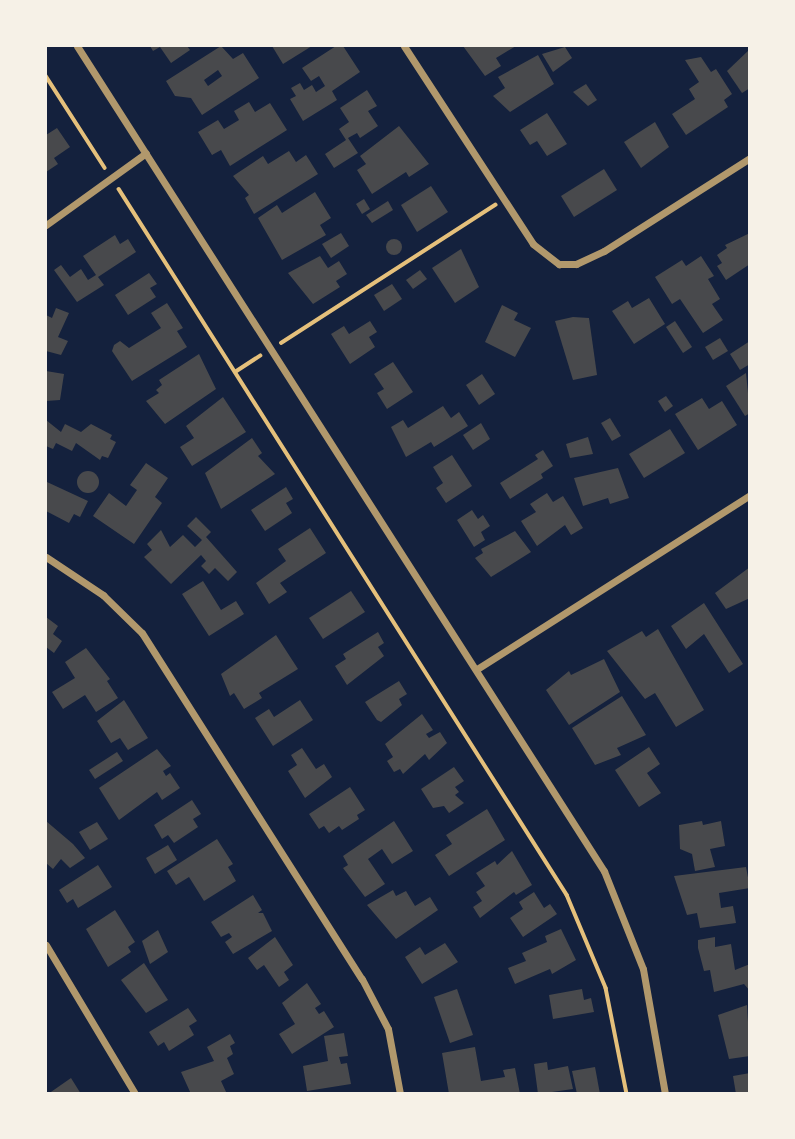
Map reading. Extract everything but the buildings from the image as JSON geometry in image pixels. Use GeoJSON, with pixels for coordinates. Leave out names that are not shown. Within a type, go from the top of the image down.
{"type":"FeatureCollection","features":[{"type":"Feature","properties":{"kind":"street"},"geometry":{"type":"LineString","coordinates":[[77,46],[477,668],[604,871],[643,969],[665,1094]]}},
{"type":"Feature","properties":{"kind":"street"},"geometry":{"type":"LineString","coordinates":[[404,46],[503,201],[546,257],[576,264],[750,158]]}},
{"type":"Feature","properties":{"kind":"street"},"geometry":{"type":"LineString","coordinates":[[46,225],[146,153]]}},
{"type":"Feature","properties":{"kind":"street"},"geometry":{"type":"LineString","coordinates":[[477,668],[750,495]]}},
{"type":"Feature","properties":{"kind":"street"},"geometry":{"type":"LineString","coordinates":[[46,557],[103,595],[142,634],[362,979],[388,1029],[400,1094]]}},
{"type":"Feature","properties":{"kind":"street"},"geometry":{"type":"LineString","coordinates":[[46,945],[135,1094]]}},
{"type":"Feature","properties":{"kind":"path"},"geometry":{"type":"LineString","coordinates":[[46,76],[567,895],[606,988],[627,1094]]}},
{"type":"Feature","properties":{"kind":"path"},"geometry":{"type":"LineString","coordinates":[[234,372],[503,201]]}}]}
